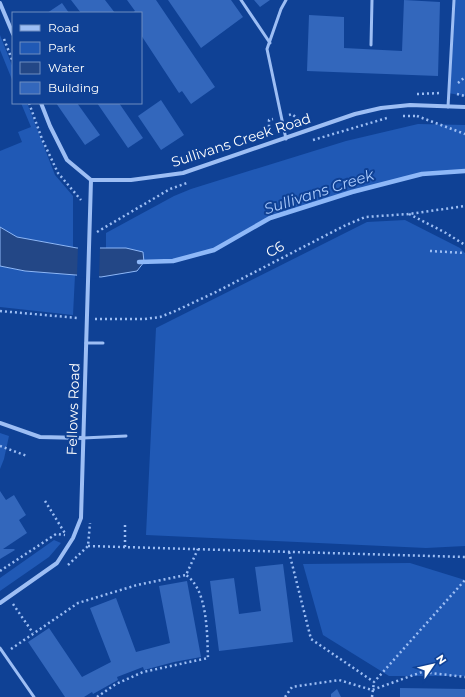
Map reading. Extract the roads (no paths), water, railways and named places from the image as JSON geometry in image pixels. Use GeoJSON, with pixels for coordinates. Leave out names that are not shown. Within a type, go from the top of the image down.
{"type":"FeatureCollection","features":[{"type":"Feature","properties":{"kind":"street"},"geometry":{"type":"LineString","coordinates":[[0,3],[12,32]]}},
{"type":"Feature","properties":{"kind":"street"},"geometry":{"type":"LineString","coordinates":[[41,104],[50,126],[67,160],[91,180]]}},
{"type":"Feature","properties":{"kind":"street","name":"Sullivans Creek Road"},"geometry":{"type":"LineString","coordinates":[[91,180],[130,180],[183,173],[286,139],[355,114],[381,108],[410,105],[465,107]]}},
{"type":"Feature","properties":{"kind":"street","name":"Fellows Road"},"geometry":{"type":"LineString","coordinates":[[0,603],[57,563],[73,538],[81,518],[91,180]]}},
{"type":"Feature","properties":{"kind":"street"},"geometry":{"type":"LineString","coordinates":[[0,423],[40,437],[83,438]]}},
{"type":"Feature","properties":{"kind":"lane"},"geometry":{"type":"LineString","coordinates":[[240,0],[270,43]]}},
{"type":"Feature","properties":{"kind":"lane"},"geometry":{"type":"LineString","coordinates":[[286,0],[267,49],[286,139]]}},
{"type":"Feature","properties":{"kind":"lane"},"geometry":{"type":"LineString","coordinates":[[371,45],[372,0]]}},
{"type":"Feature","properties":{"kind":"lane"},"geometry":{"type":"LineString","coordinates":[[448,107],[454,0]]}},
{"type":"Feature","properties":{"kind":"lane"},"geometry":{"type":"LineString","coordinates":[[86,343],[103,343]]}},
{"type":"Feature","properties":{"kind":"lane"},"geometry":{"type":"LineString","coordinates":[[83,438],[126,436]]}},
{"type":"Feature","properties":{"kind":"lane"},"geometry":{"type":"LineString","coordinates":[[0,648],[34,697]]}},
{"type":"Feature","properties":{"kind":"water"},"geometry":{"type":"Polygon","coordinates":[[[0,227],[17,237],[77,248],[126,248],[143,252],[144,262],[137,271],[101,277],[25,271],[0,266],[0,227]]]}},
{"type":"Feature","properties":{"kind":"waterway","name":"Sullivans Creek"},"geometry":{"type":"LineString","coordinates":[[139,262],[173,261],[214,250],[270,218],[352,192],[422,174],[465,171]]}}]}
